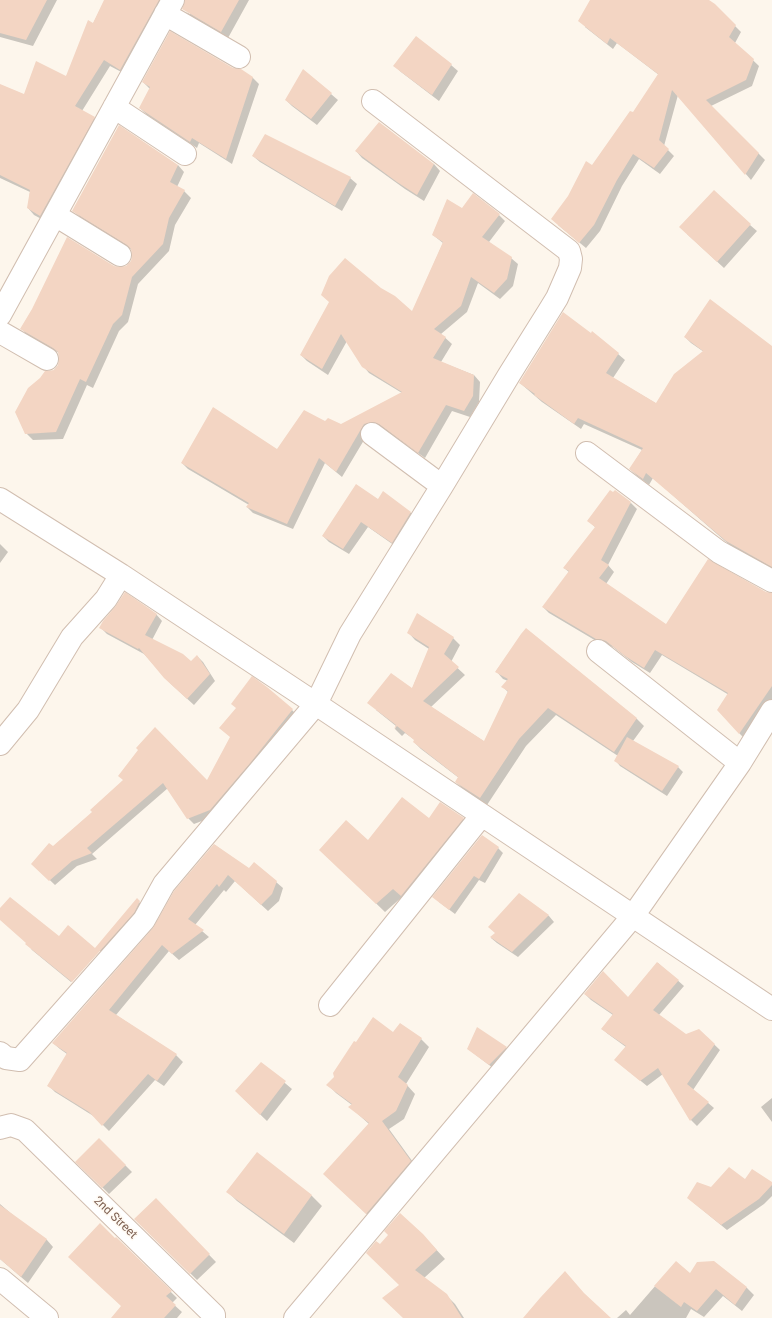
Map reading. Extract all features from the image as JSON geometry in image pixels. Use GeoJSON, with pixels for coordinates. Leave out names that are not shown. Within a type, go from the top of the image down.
{"type":"FeatureCollection","features":[{"type":"Feature","properties":{"kind":"street"},"geometry":{"type":"LineString","coordinates":[[0,315],[169,7],[239,57]]}},
{"type":"Feature","properties":{"kind":"street"},"geometry":{"type":"LineString","coordinates":[[0,1053],[6,1058],[20,1060],[144,920],[164,884],[316,704],[350,634],[553,305],[570,268],[571,259],[569,251],[374,101]]}},
{"type":"Feature","properties":{"kind":"street"},"geometry":{"type":"LineString","coordinates":[[114,107],[185,154]]}},
{"type":"Feature","properties":{"kind":"street"},"geometry":{"type":"LineString","coordinates":[[55,215],[120,255]]}},
{"type":"Feature","properties":{"kind":"street"},"geometry":{"type":"LineString","coordinates":[[0,332],[47,359]]}},
{"type":"Feature","properties":{"kind":"street"},"geometry":{"type":"LineString","coordinates":[[372,434],[442,486]]}},
{"type":"Feature","properties":{"kind":"street"},"geometry":{"type":"LineString","coordinates":[[587,453],[719,552],[772,581]]}},
{"type":"Feature","properties":{"kind":"street"},"geometry":{"type":"LineString","coordinates":[[0,499],[121,575],[772,1009]]}},
{"type":"Feature","properties":{"kind":"street"},"geometry":{"type":"LineString","coordinates":[[0,744],[28,710],[72,638],[106,599],[121,575]]}},
{"type":"Feature","properties":{"kind":"street"},"geometry":{"type":"LineString","coordinates":[[598,651],[740,763]]}},
{"type":"Feature","properties":{"kind":"street"},"geometry":{"type":"LineString","coordinates":[[294,1318],[634,916],[740,763],[772,711]]}},
{"type":"Feature","properties":{"kind":"street"},"geometry":{"type":"LineString","coordinates":[[330,1005],[482,815]]}},
{"type":"Feature","properties":{"kind":"street","name":"2nd Street"},"geometry":{"type":"LineString","coordinates":[[6,1126],[25,1130],[214,1315],[214,1318]]}},
{"type":"Feature","properties":{"kind":"street"},"geometry":{"type":"LineString","coordinates":[[0,1279],[47,1318]]}},
{"type":"Feature","properties":{"kind":"building"},"geometry":{"type":"Polygon","coordinates":[[[0,0],[47,0],[26,40],[0,33],[0,0]]]}},
{"type":"Feature","properties":{"kind":"building"},"geometry":{"type":"Polygon","coordinates":[[[104,0],[159,0],[120,70],[104,60],[75,106],[95,117],[40,216],[27,208],[30,190],[0,175],[0,84],[24,94],[36,61],[66,76],[88,20],[93,23],[104,0]]]}},
{"type":"Feature","properties":{"kind":"building"},"geometry":{"type":"Polygon","coordinates":[[[185,0],[239,0],[221,32],[182,9],[185,0]]]}},
{"type":"Feature","properties":{"kind":"building"},"geometry":{"type":"Polygon","coordinates":[[[590,0],[709,0],[715,4],[736,25],[729,37],[754,59],[746,80],[706,100],[759,153],[745,175],[672,90],[659,140],[669,149],[654,168],[633,154],[617,180],[594,225],[579,243],[551,219],[568,196],[586,161],[592,165],[630,111],[633,112],[658,74],[610,38],[607,44],[578,21],[590,0]]]}},
{"type":"Feature","properties":{"kind":"building"},"geometry":{"type":"Polygon","coordinates":[[[170,31],[233,68],[241,69],[253,77],[226,159],[192,138],[190,142],[139,108],[150,87],[142,82],[170,31]]]}},
{"type":"Feature","properties":{"kind":"building"},"geometry":{"type":"Polygon","coordinates":[[[416,36],[452,64],[432,95],[393,66],[416,36]]]}},
{"type":"Feature","properties":{"kind":"building"},"geometry":{"type":"Polygon","coordinates":[[[303,69],[332,93],[311,119],[285,100],[303,69]]]}},
{"type":"Feature","properties":{"kind":"building"},"geometry":{"type":"Polygon","coordinates":[[[379,122],[434,164],[417,195],[355,151],[379,122]]]}},
{"type":"Feature","properties":{"kind":"building"},"geometry":{"type":"Polygon","coordinates":[[[119,125],[178,165],[170,182],[185,190],[169,218],[163,244],[132,277],[122,315],[113,324],[86,382],[80,379],[56,432],[25,434],[15,412],[28,388],[40,378],[45,371],[54,370],[58,365],[59,359],[58,352],[53,348],[20,329],[32,309],[67,237],[114,266],[126,266],[131,261],[131,249],[127,245],[72,211],[119,125]]]}},
{"type":"Feature","properties":{"kind":"building"},"geometry":{"type":"Polygon","coordinates":[[[265,134],[351,177],[335,206],[252,156],[265,134]]]}},
{"type":"Feature","properties":{"kind":"building"},"geometry":{"type":"Polygon","coordinates":[[[714,190],[751,224],[717,262],[679,227],[714,190]]]}},
{"type":"Feature","properties":{"kind":"building"},"geometry":{"type":"Polygon","coordinates":[[[473,193],[500,214],[482,237],[512,257],[507,279],[494,293],[471,277],[461,306],[434,329],[446,337],[433,358],[474,375],[473,396],[464,411],[446,405],[418,453],[379,424],[373,422],[364,424],[336,472],[319,458],[287,524],[246,507],[249,503],[181,463],[213,407],[277,449],[304,410],[325,421],[328,418],[341,424],[402,392],[362,367],[341,334],[322,369],[300,355],[329,302],[321,295],[329,276],[345,258],[381,288],[395,296],[412,311],[443,242],[432,235],[447,199],[462,208],[473,193]]]}},
{"type":"Feature","properties":{"kind":"building"},"geometry":{"type":"Polygon","coordinates":[[[710,299],[772,346],[772,567],[726,541],[646,473],[643,479],[629,469],[643,448],[578,418],[574,424],[519,383],[563,312],[591,333],[592,331],[619,353],[606,373],[656,403],[674,374],[703,351],[684,337],[710,299]]]}},
{"type":"Feature","properties":{"kind":"building"},"geometry":{"type":"Polygon","coordinates":[[[356,484],[378,499],[383,491],[411,512],[392,543],[361,522],[343,549],[322,536],[356,484]]]}},
{"type":"Feature","properties":{"kind":"building"},"geometry":{"type":"Polygon","coordinates":[[[610,490],[613,492],[615,490],[631,502],[601,560],[609,565],[599,578],[666,624],[708,559],[766,592],[772,593],[772,686],[739,734],[717,710],[728,693],[655,650],[644,668],[625,656],[606,641],[596,639],[542,607],[569,571],[563,568],[595,527],[587,521],[610,490]]]}},
{"type":"Feature","properties":{"kind":"building"},"geometry":{"type":"Polygon","coordinates":[[[125,592],[157,614],[145,635],[183,654],[191,661],[197,655],[210,674],[187,699],[164,678],[139,648],[138,649],[99,628],[125,592]]]}},
{"type":"Feature","properties":{"kind":"building"},"geometry":{"type":"Polygon","coordinates":[[[417,613],[454,637],[444,654],[459,667],[423,701],[484,741],[508,691],[501,687],[508,679],[495,672],[526,628],[637,718],[614,752],[548,708],[519,739],[480,798],[455,782],[458,777],[413,742],[414,740],[397,726],[394,729],[396,725],[367,703],[391,673],[412,688],[429,647],[407,633],[417,613]]]}},
{"type":"Feature","properties":{"kind":"building"},"geometry":{"type":"Polygon","coordinates":[[[252,676],[293,709],[251,762],[210,810],[187,819],[163,783],[87,848],[92,853],[72,861],[49,881],[31,864],[49,843],[53,846],[92,812],[90,810],[123,780],[118,776],[138,750],[136,748],[155,727],[207,780],[230,737],[219,728],[236,708],[231,704],[252,676]]]}},
{"type":"Feature","properties":{"kind":"building"},"geometry":{"type":"Polygon","coordinates":[[[627,737],[679,766],[662,791],[614,761],[627,737]]]}},
{"type":"Feature","properties":{"kind":"building"},"geometry":{"type":"Polygon","coordinates":[[[402,797],[429,818],[440,802],[464,818],[401,896],[393,889],[376,904],[319,850],[346,820],[368,840],[402,797]]]}},
{"type":"Feature","properties":{"kind":"building"},"geometry":{"type":"Polygon","coordinates":[[[482,835],[499,847],[479,879],[474,876],[449,910],[432,897],[482,835]]]}},
{"type":"Feature","properties":{"kind":"building"},"geometry":{"type":"Polygon","coordinates":[[[214,844],[249,868],[254,862],[277,881],[272,894],[261,905],[228,875],[219,887],[217,884],[188,919],[204,930],[172,954],[162,945],[109,1010],[177,1054],[157,1081],[148,1074],[102,1126],[89,1112],[47,1086],[67,1053],[52,1043],[153,928],[174,891],[214,844]]]}},
{"type":"Feature","properties":{"kind":"building"},"geometry":{"type":"Polygon","coordinates":[[[519,893],[549,915],[512,952],[490,937],[495,933],[488,927],[519,893]]]}},
{"type":"Feature","properties":{"kind":"building"},"geometry":{"type":"Polygon","coordinates":[[[10,897],[59,936],[68,925],[95,948],[137,898],[140,901],[134,913],[72,982],[25,944],[26,943],[0,920],[0,908],[10,897]]]}},
{"type":"Feature","properties":{"kind":"building"},"geometry":{"type":"Polygon","coordinates":[[[657,962],[679,980],[653,1010],[686,1034],[699,1029],[715,1044],[687,1084],[709,1102],[690,1121],[658,1068],[640,1081],[614,1060],[626,1046],[601,1029],[613,1014],[584,994],[603,971],[628,997],[657,962]]]}},
{"type":"Feature","properties":{"kind":"building"},"geometry":{"type":"Polygon","coordinates":[[[373,1017],[393,1032],[400,1023],[422,1038],[398,1077],[408,1085],[396,1111],[382,1121],[411,1161],[366,1214],[323,1174],[369,1123],[348,1107],[352,1104],[326,1085],[334,1077],[333,1073],[354,1041],[356,1042],[373,1017]]]}},
{"type":"Feature","properties":{"kind":"building"},"geometry":{"type":"Polygon","coordinates":[[[477,1027],[507,1047],[489,1065],[467,1049],[477,1027]]]}},
{"type":"Feature","properties":{"kind":"building"},"geometry":{"type":"Polygon","coordinates":[[[261,1062],[286,1081],[260,1115],[235,1091],[261,1062]]]}},
{"type":"Feature","properties":{"kind":"building"},"geometry":{"type":"Polygon","coordinates":[[[99,1138],[126,1165],[102,1188],[75,1162],[99,1138]]]}},
{"type":"Feature","properties":{"kind":"building"},"geometry":{"type":"Polygon","coordinates":[[[257,1152],[312,1195],[284,1234],[226,1192],[257,1152]]]}},
{"type":"Feature","properties":{"kind":"building"},"geometry":{"type":"Polygon","coordinates":[[[729,1167],[745,1179],[752,1169],[772,1182],[772,1185],[759,1199],[721,1225],[687,1198],[697,1182],[711,1187],[729,1167]]]}},
{"type":"Feature","properties":{"kind":"building"},"geometry":{"type":"Polygon","coordinates":[[[156,1198],[210,1254],[190,1274],[134,1219],[156,1198]]]}},
{"type":"Feature","properties":{"kind":"building"},"geometry":{"type":"Polygon","coordinates":[[[0,1205],[47,1239],[21,1277],[0,1259],[0,1205]]]}},
{"type":"Feature","properties":{"kind":"building"},"geometry":{"type":"Polygon","coordinates":[[[400,1213],[423,1234],[437,1250],[415,1270],[447,1294],[462,1318],[403,1318],[382,1298],[399,1285],[366,1253],[376,1241],[380,1244],[388,1235],[384,1231],[400,1213]]]}},
{"type":"Feature","properties":{"kind":"building"},"geometry":{"type":"Polygon","coordinates":[[[100,1223],[172,1291],[166,1296],[176,1305],[164,1318],[111,1318],[121,1306],[68,1257],[100,1223]]]}},
{"type":"Feature","properties":{"kind":"building"},"geometry":{"type":"Polygon","coordinates":[[[676,1261],[690,1273],[697,1262],[714,1261],[747,1287],[735,1305],[716,1289],[697,1311],[684,1302],[681,1307],[654,1286],[676,1261]]]}},
{"type":"Feature","properties":{"kind":"building"},"geometry":{"type":"Polygon","coordinates":[[[565,1271],[584,1293],[611,1318],[523,1318],[565,1271]]]}}]}
